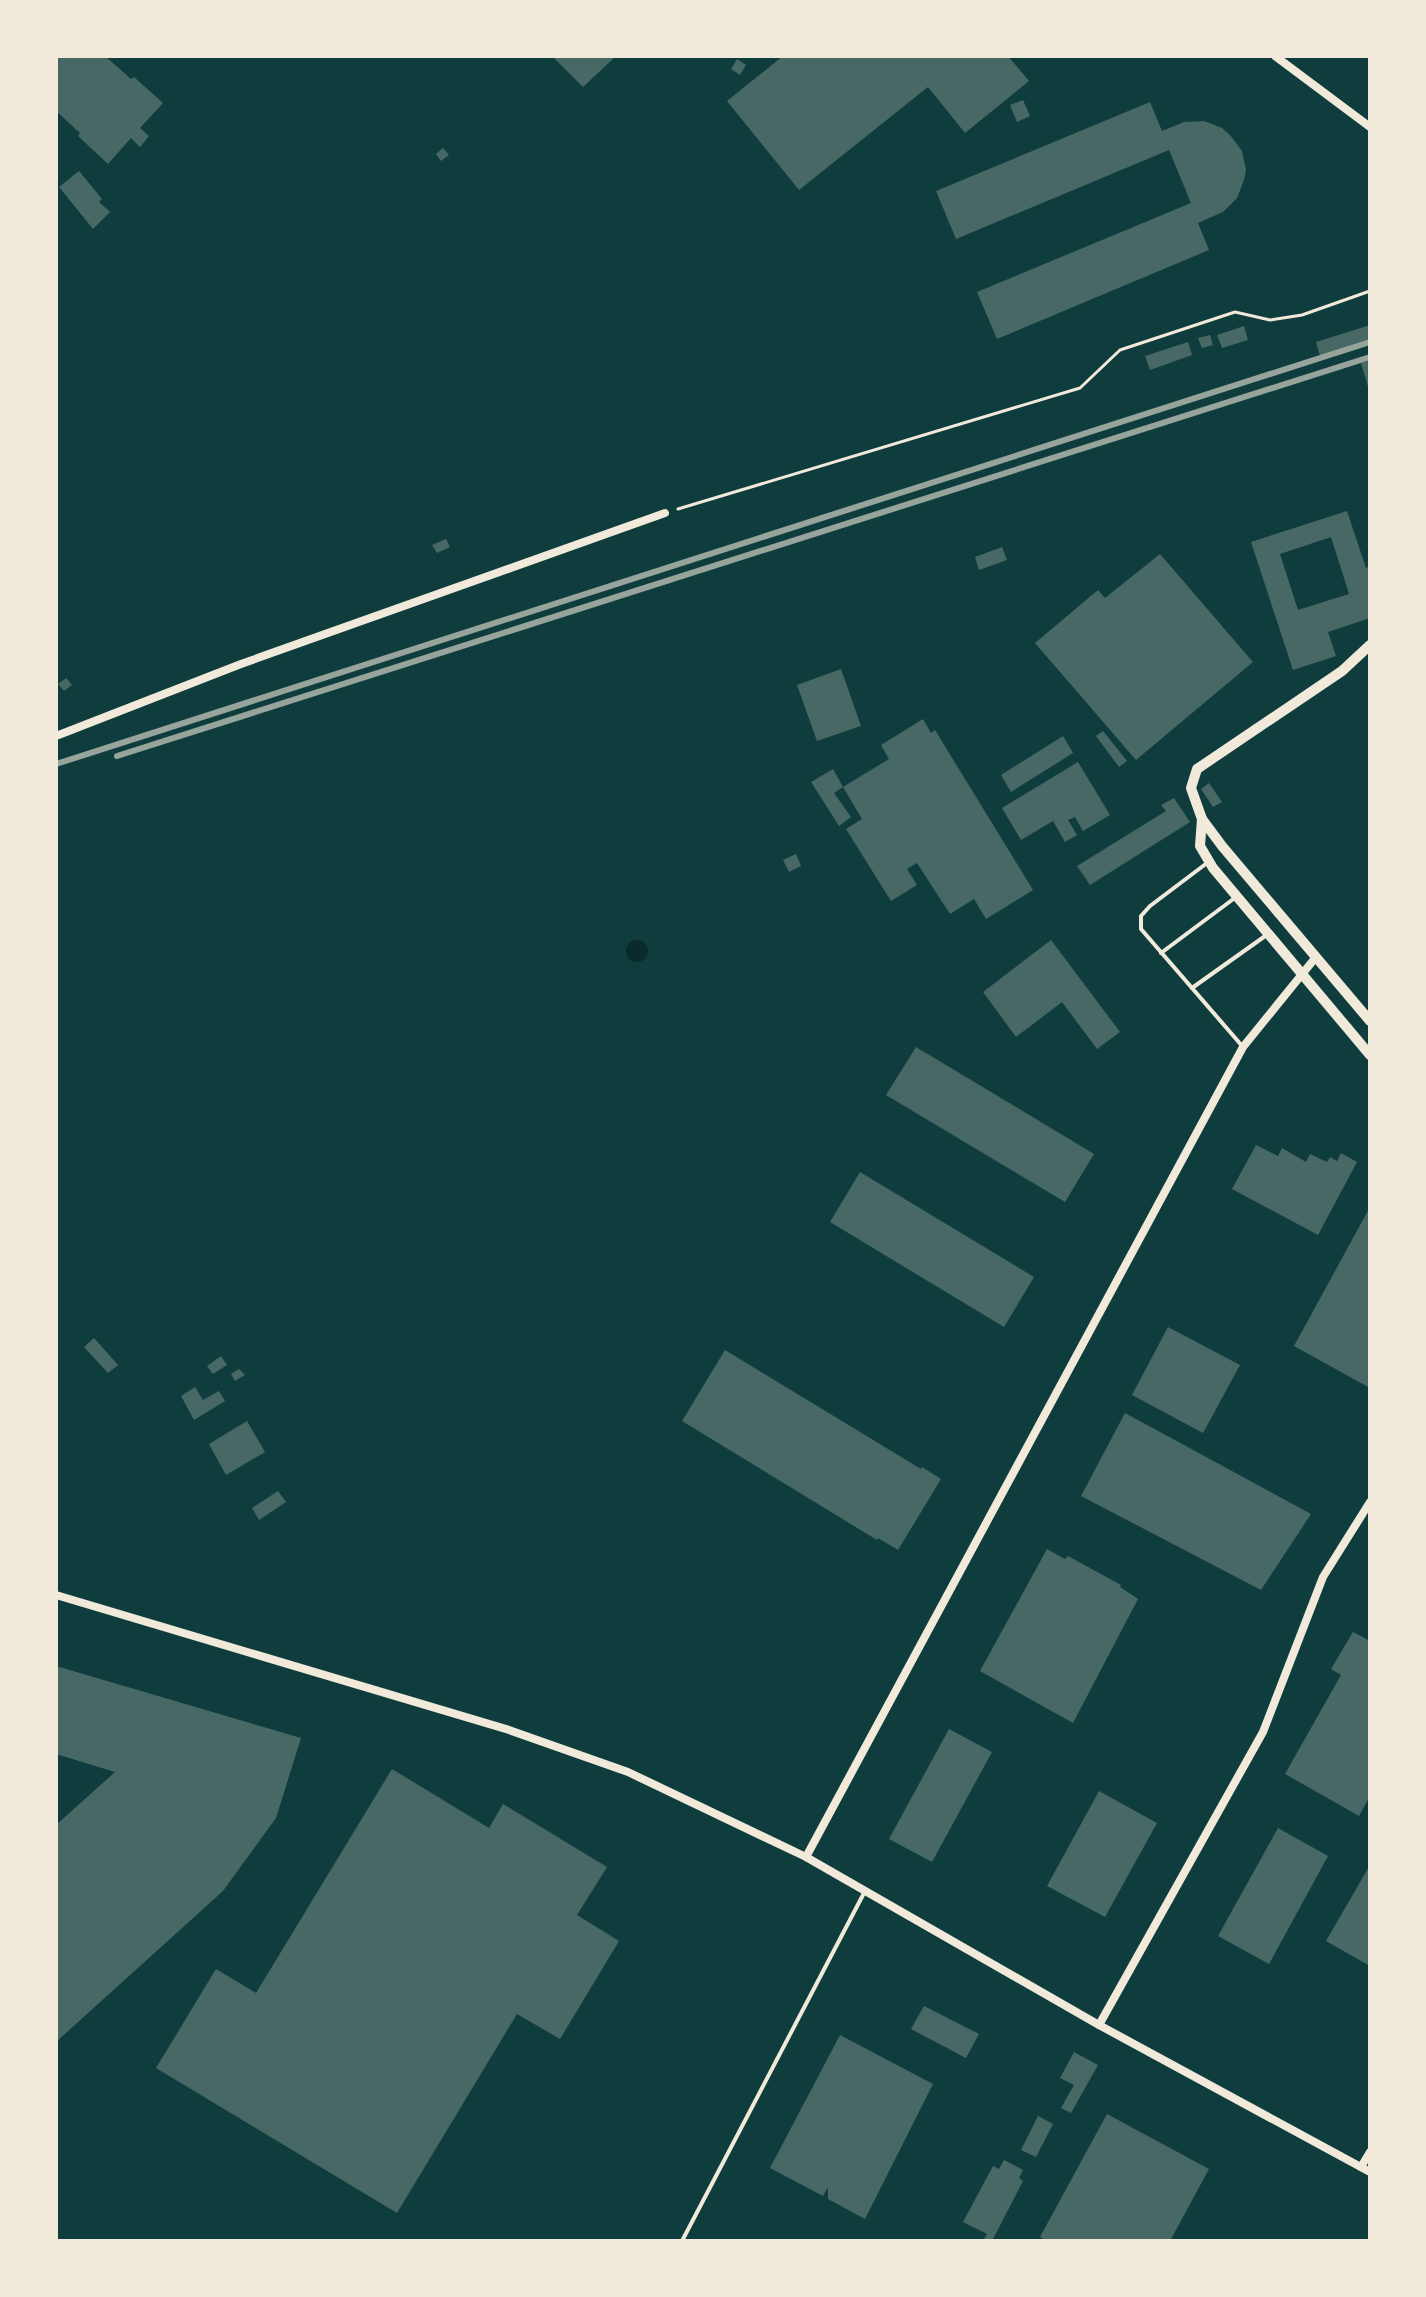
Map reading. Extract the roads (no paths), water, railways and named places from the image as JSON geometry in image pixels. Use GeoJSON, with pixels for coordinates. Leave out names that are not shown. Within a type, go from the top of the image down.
{"type":"FeatureCollection","features":[{"type":"Feature","properties":{"kind":"street"},"geometry":{"type":"LineString","coordinates":[[1275,56],[1370,127]]}},
{"type":"Feature","properties":{"kind":"street"},"geometry":{"type":"LineString","coordinates":[[56,736],[241,664],[665,513]]}},
{"type":"Feature","properties":{"kind":"street"},"geometry":{"type":"LineString","coordinates":[[1370,645],[1342,671],[1197,769],[1191,788],[1202,819],[1222,846],[1370,1021]]}},
{"type":"Feature","properties":{"kind":"street"},"geometry":{"type":"LineString","coordinates":[[1202,819],[1200,846],[1209,862],[1370,1055]]}},
{"type":"Feature","properties":{"kind":"street"},"geometry":{"type":"LineString","coordinates":[[806,1857],[1243,1047],[1316,957]]}},
{"type":"Feature","properties":{"kind":"street"},"geometry":{"type":"LineString","coordinates":[[1099,2025],[1263,1732],[1323,1577],[1370,1502]]}},
{"type":"Feature","properties":{"kind":"street"},"geometry":{"type":"LineString","coordinates":[[56,1595],[509,1730],[628,1772],[806,1857],[1099,2025],[1366,2170],[1370,2152]]}},
{"type":"Feature","properties":{"kind":"lane"},"geometry":{"type":"LineString","coordinates":[[1209,862],[1150,906],[1141,916],[1141,929],[1243,1047]]}},
{"type":"Feature","properties":{"kind":"lane"},"geometry":{"type":"LineString","coordinates":[[1161,953],[1237,897]]}},
{"type":"Feature","properties":{"kind":"lane"},"geometry":{"type":"LineString","coordinates":[[1192,988],[1268,934]]}},
{"type":"Feature","properties":{"kind":"lane"},"geometry":{"type":"LineString","coordinates":[[682,2241],[865,1891]]}},
{"type":"Feature","properties":{"kind":"water"},"geometry":{"type":"Polygon","coordinates":[[[637,940],[648,951],[637,962],[626,951],[637,940]]]}},
{"type":"Feature","properties":{"kind":"railway"},"geometry":{"type":"LineString","coordinates":[[56,764],[1370,342]]}},
{"type":"Feature","properties":{"kind":"railway"},"geometry":{"type":"LineString","coordinates":[[117,756],[1370,357]]}}]}
